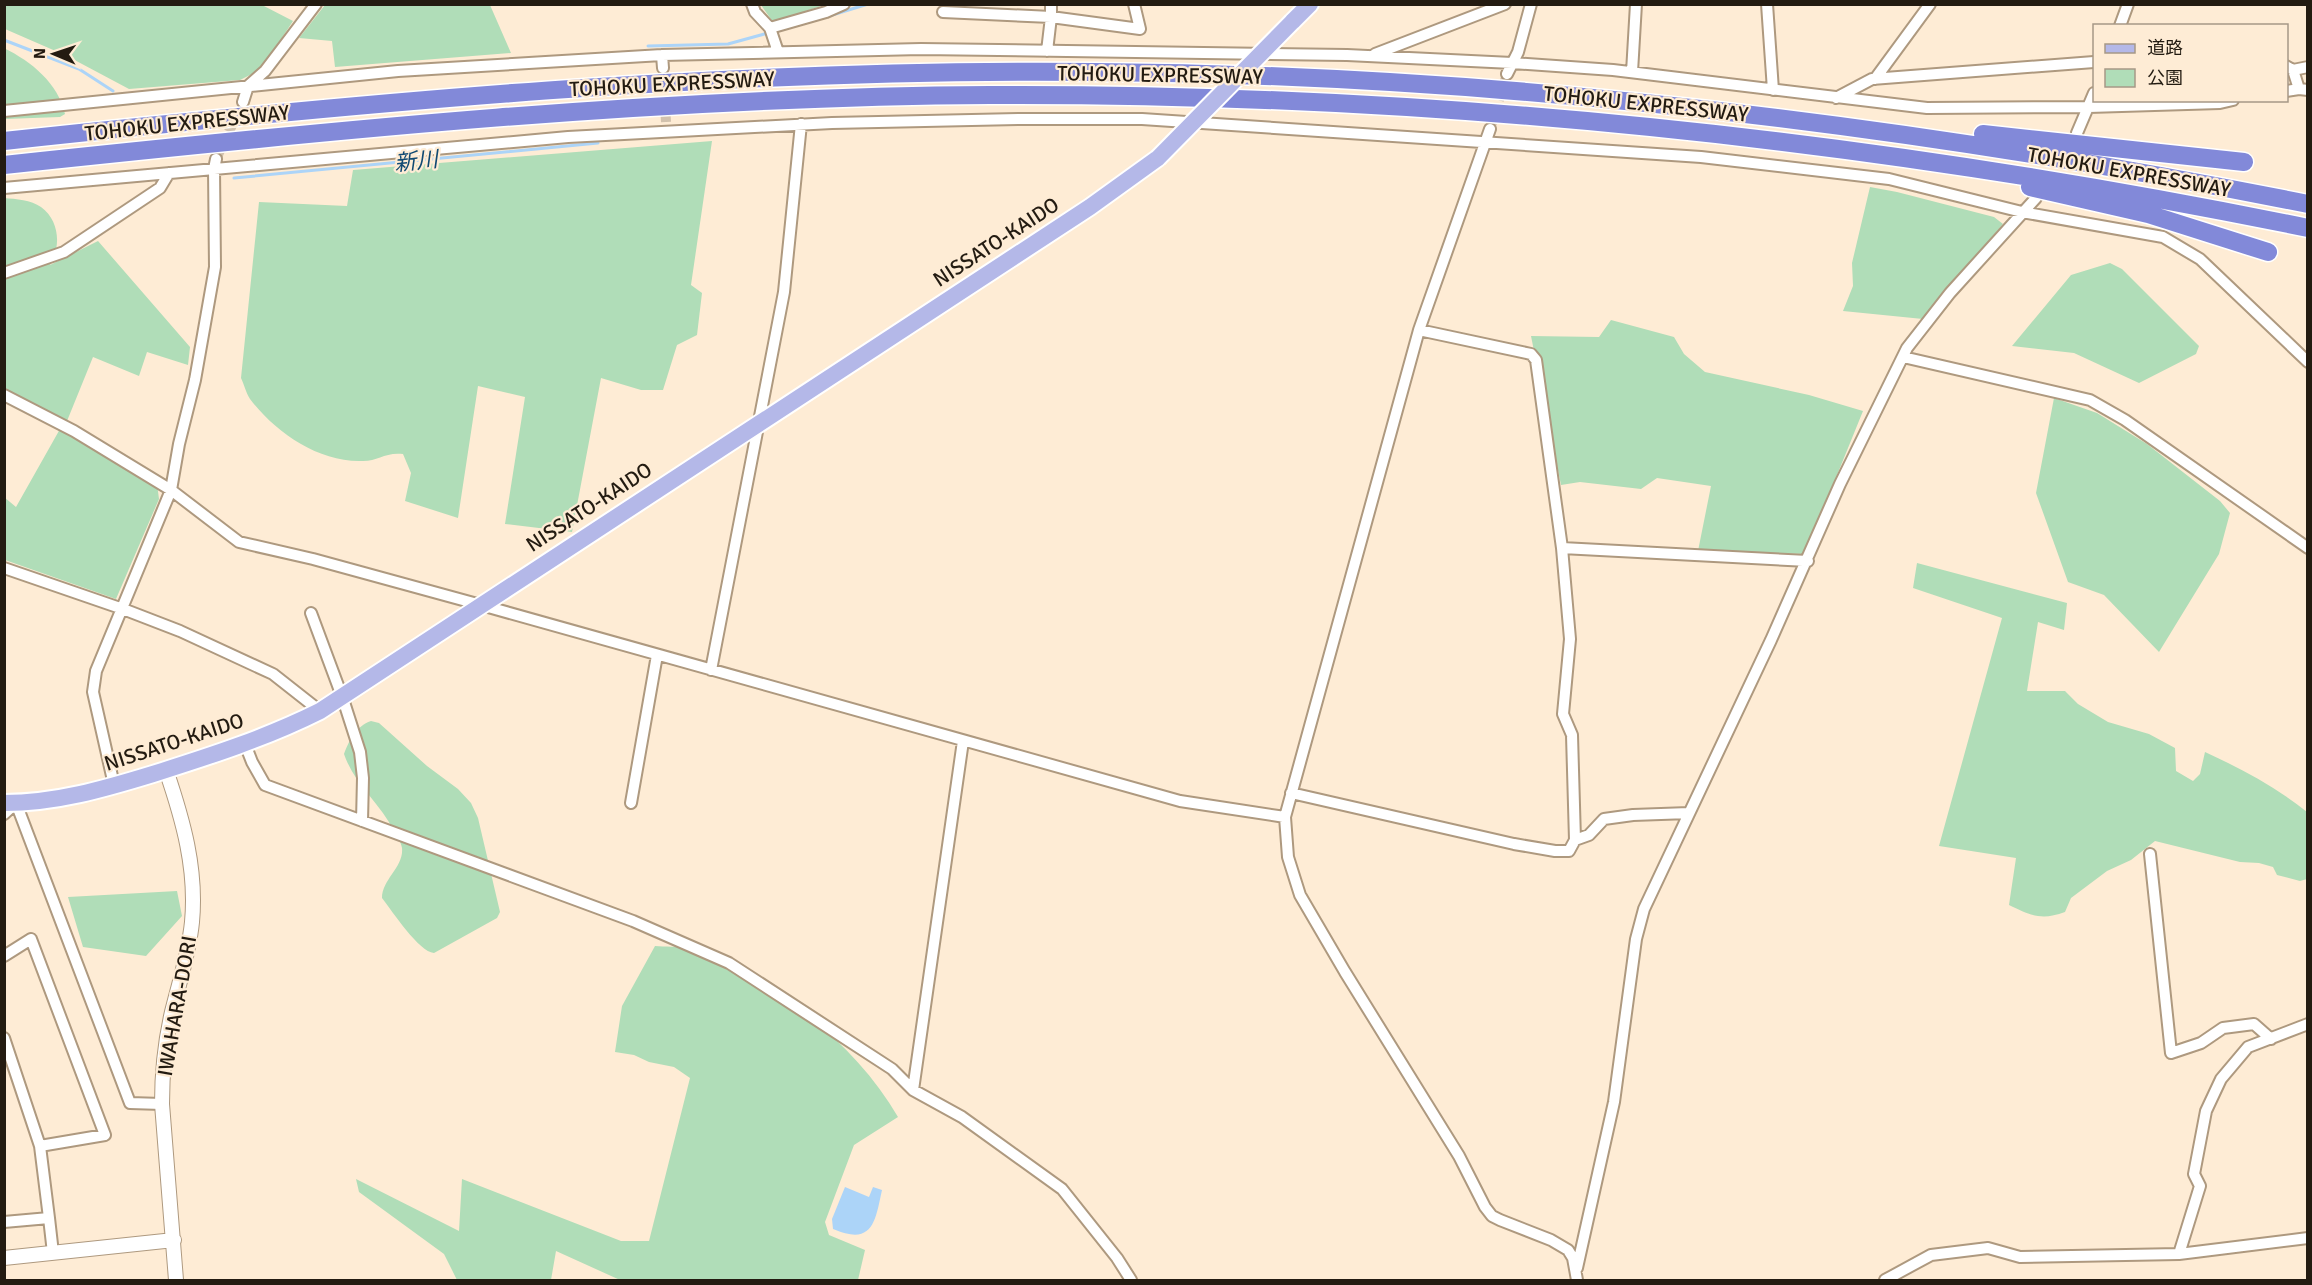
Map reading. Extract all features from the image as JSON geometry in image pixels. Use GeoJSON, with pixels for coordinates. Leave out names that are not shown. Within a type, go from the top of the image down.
{"type":"FeatureCollection","features":[{"type":"Feature","properties":{"kind":"highway","name":"TOHOKU EXPRESSWAY"},"geometry":{"type":"LineString","coordinates":[[4,141],[322,108],[600,86],[748,78],[988,72],[1238,75],[1394,82],[1626,100],[1865,128],[2109,166],[2307,204]]}},
{"type":"Feature","properties":{"kind":"highway","name":"TOHOKU EXPRESSWAY"},"geometry":{"type":"LineString","coordinates":[[4,165],[334,131],[738,102],[988,95],[1258,100],[1393,106],[1531,116],[1770,139],[1972,167],[2194,205],[2307,228]]}},
{"type":"Feature","properties":{"kind":"highway"},"geometry":{"type":"LineString","coordinates":[[1865,128],[1972,132],[2244,162]]}},
{"type":"Feature","properties":{"kind":"highway"},"geometry":{"type":"LineString","coordinates":[[1972,167],[2037,190],[2148,214],[2268,252]]}},
{"type":"Feature","properties":{"kind":"main road","name":"NISSATO-KAIDO"},"geometry":{"type":"LineString","coordinates":[[8,807],[68,798],[166,770],[288,727],[342,699],[1090,207],[1158,158],[1310,4]]}},
{"type":"Feature","properties":{"kind":"street"},"geometry":{"type":"LineString","coordinates":[[243,102],[248,86],[265,72],[316,4]]}},
{"type":"Feature","properties":{"kind":"street"},"geometry":{"type":"LineString","coordinates":[[752,4],[755,12],[770,28],[778,52]]}},
{"type":"Feature","properties":{"kind":"street"},"geometry":{"type":"LineString","coordinates":[[770,28],[826,12],[844,4]]}},
{"type":"Feature","properties":{"kind":"street"},"geometry":{"type":"LineString","coordinates":[[1047,51],[1051,4]]}},
{"type":"Feature","properties":{"kind":"street"},"geometry":{"type":"LineString","coordinates":[[943,12],[1051,17],[1140,29],[1134,4]]}},
{"type":"Feature","properties":{"kind":"street"},"geometry":{"type":"LineString","coordinates":[[1369,57],[1505,4]]}},
{"type":"Feature","properties":{"kind":"street"},"geometry":{"type":"LineString","coordinates":[[1507,74],[1518,52],[1531,4]]}},
{"type":"Feature","properties":{"kind":"street"},"geometry":{"type":"LineString","coordinates":[[1632,72],[1636,4]]}},
{"type":"Feature","properties":{"kind":"street"},"geometry":{"type":"LineString","coordinates":[[1767,4],[1773,90]]}},
{"type":"Feature","properties":{"kind":"street"},"geometry":{"type":"LineString","coordinates":[[1875,79],[1930,4]]}},
{"type":"Feature","properties":{"kind":"street"},"geometry":{"type":"LineString","coordinates":[[2121,24],[2128,4]]}},
{"type":"Feature","properties":{"kind":"street"},"geometry":{"type":"LineString","coordinates":[[4,111],[398,71],[662,55],[921,49],[1369,57],[1512,63],[1632,72],[1926,108],[2089,107],[2224,102]]}},
{"type":"Feature","properties":{"kind":"street"},"geometry":{"type":"LineString","coordinates":[[662,55],[663,68]]}},
{"type":"Feature","properties":{"kind":"street"},"geometry":{"type":"LineString","coordinates":[[1836,98],[1875,79],[2093,62]]}},
{"type":"Feature","properties":{"kind":"street"},"geometry":{"type":"LineString","coordinates":[[2288,91],[2303,89],[2290,68],[2307,67]]}},
{"type":"Feature","properties":{"kind":"street"},"geometry":{"type":"LineString","coordinates":[[2077,133],[2093,96]]}},
{"type":"Feature","properties":{"kind":"street"},"geometry":{"type":"LineString","coordinates":[[4,188],[169,173],[215,164],[568,137],[667,127],[801,124],[1142,118],[1701,157],[1889,180],[2022,212],[2163,237],[2200,259],[2307,362]]}},
{"type":"Feature","properties":{"kind":"street"},"geometry":{"type":"LineString","coordinates":[[711,670],[784,292],[801,124]]}},
{"type":"Feature","properties":{"kind":"street"},"geometry":{"type":"LineString","coordinates":[[1490,129],[1419,330],[1285,817],[1288,856],[1300,895],[1459,1156],[1485,1208],[1492,1216],[1551,1240],[1568,1250],[1576,1276]]}},
{"type":"Feature","properties":{"kind":"street"},"geometry":{"type":"LineString","coordinates":[[114,785],[93,692],[96,671],[171,490],[179,444],[195,380],[215,267],[215,164]]}},
{"type":"Feature","properties":{"kind":"street"},"geometry":{"type":"LineString","coordinates":[[4,273],[64,252],[160,188],[169,173]]}},
{"type":"Feature","properties":{"kind":"street"},"geometry":{"type":"LineString","coordinates":[[1576,1276],[1614,1102],[1636,939],[1644,909],[1808,561],[1840,484],[1903,357],[1950,293],[2036,198]]}},
{"type":"Feature","properties":{"kind":"street"},"geometry":{"type":"LineString","coordinates":[[1291,793],[1514,844],[1555,851],[1569,851],[1575,840],[1572,735],[1563,714],[1570,639],[1562,548],[1536,360],[1531,354],[1419,330]]}},
{"type":"Feature","properties":{"kind":"street"},"geometry":{"type":"LineString","coordinates":[[1903,357],[2090,400],[2125,420],[2307,548]]}},
{"type":"Feature","properties":{"kind":"street"},"geometry":{"type":"LineString","coordinates":[[4,394],[74,430],[171,490],[239,542],[481,606],[1180,801],[1285,817]]}},
{"type":"Feature","properties":{"kind":"street"},"geometry":{"type":"LineString","coordinates":[[1562,548],[1808,561]]}},
{"type":"Feature","properties":{"kind":"street"},"geometry":{"type":"LineString","coordinates":[[4,568],[180,631],[273,674],[320,711]]}},
{"type":"Feature","properties":{"kind":"street"},"geometry":{"type":"LineString","coordinates":[[311,613],[342,699],[361,762],[362,821]]}},
{"type":"Feature","properties":{"kind":"street"},"geometry":{"type":"LineString","coordinates":[[631,803],[657,655]]}},
{"type":"Feature","properties":{"kind":"street"},"geometry":{"type":"LineString","coordinates":[[913,1090],[963,741]]}},
{"type":"Feature","properties":{"kind":"street"},"geometry":{"type":"LineString","coordinates":[[245,744],[265,785],[633,921],[729,963],[892,1069],[913,1090],[962,1117],[1062,1190],[1117,1258],[1131,1281]]}},
{"type":"Feature","properties":{"kind":"street","name":"IWAHARA-DORI"},"geometry":{"type":"LineString","coordinates":[[166,770],[184,827],[193,878],[192,922],[165,1050],[162,1104],[176,1281]]}},
{"type":"Feature","properties":{"kind":"street"},"geometry":{"type":"LineString","coordinates":[[8,807],[130,1103],[162,1104]]}},
{"type":"Feature","properties":{"kind":"street"},"geometry":{"type":"LineString","coordinates":[[1575,840],[1589,835],[1604,819],[1633,815],[1689,813]]}},
{"type":"Feature","properties":{"kind":"street"},"geometry":{"type":"LineString","coordinates":[[2150,854],[2171,1053],[2200,1043],[2223,1028],[2254,1024],[2271,1040]]}},
{"type":"Feature","properties":{"kind":"street"},"geometry":{"type":"LineString","coordinates":[[4,956],[31,939],[105,1135],[40,1146]]}},
{"type":"Feature","properties":{"kind":"street"},"geometry":{"type":"LineString","coordinates":[[2179,1254],[2200,1186],[2194,1174],[2206,1111],[2221,1079],[2248,1047],[2271,1040],[2307,1024]]}},
{"type":"Feature","properties":{"kind":"street"},"geometry":{"type":"LineString","coordinates":[[4,1038],[40,1146],[53,1253]]}},
{"type":"Feature","properties":{"kind":"street"},"geometry":{"type":"LineString","coordinates":[[4,1222],[49,1218]]}},
{"type":"Feature","properties":{"kind":"street"},"geometry":{"type":"LineString","coordinates":[[1885,1281],[1931,1255],[1988,1248],[2020,1257],[2179,1254],[2307,1238]]}},
{"type":"Feature","properties":{"kind":"street"},"geometry":{"type":"LineString","coordinates":[[4,1258],[174,1239]]}},
{"type":"Feature","properties":{"kind":"green space"},"geometry":{"type":"Polygon","coordinates":[[[4,5],[262,5],[293,21],[258,71],[240,80],[129,89],[67,56],[5,29],[4,5]]]}},
{"type":"Feature","properties":{"kind":"green space"},"geometry":{"type":"Polygon","coordinates":[[[325,5],[490,5],[511,53],[335,67],[332,41],[299,38],[325,5]]]}},
{"type":"Feature","properties":{"kind":"green space"},"geometry":{"type":"Polygon","coordinates":[[[761,5],[824,5],[773,22],[761,5]]]}},
{"type":"Feature","properties":{"kind":"green space"},"geometry":{"type":"Polygon","coordinates":[[[4,48],[34,67],[50,83],[62,103],[65,114],[60,117],[5,119],[4,48]]]}},
{"type":"Feature","properties":{"kind":"green space"},"geometry":{"type":"Polygon","coordinates":[[[712,141],[691,285],[702,293],[697,335],[677,345],[663,390],[641,390],[601,378],[572,532],[505,524],[525,397],[478,386],[458,518],[405,501],[411,473],[403,454],[391,454],[363,461],[330,457],[285,434],[260,411],[249,397],[241,378],[259,202],[347,206],[353,170],[712,141]]]}},
{"type":"Feature","properties":{"kind":"green space"},"geometry":{"type":"Polygon","coordinates":[[[1870,187],[1994,217],[2003,224],[1923,319],[1843,311],[1853,286],[1852,263],[1870,187]]]}},
{"type":"Feature","properties":{"kind":"green space"},"geometry":{"type":"Polygon","coordinates":[[[4,198],[33,203],[41,207],[52,219],[57,242],[50,265],[98,241],[190,347],[188,365],[147,352],[139,376],[93,357],[67,421],[39,413],[5,391],[4,198]]]}},
{"type":"Feature","properties":{"kind":"green space"},"geometry":{"type":"Polygon","coordinates":[[[2110,263],[2122,269],[2199,346],[2196,354],[2139,383],[2074,353],[2012,346],[2071,275],[2110,263]]]}},
{"type":"Feature","properties":{"kind":"green space"},"geometry":{"type":"Polygon","coordinates":[[[1611,320],[1674,337],[1684,354],[1705,372],[1809,395],[1863,411],[1805,554],[1698,551],[1711,486],[1657,478],[1641,489],[1580,482],[1561,485],[1531,336],[1599,337],[1611,320]]]}},
{"type":"Feature","properties":{"kind":"green space"},"geometry":{"type":"Polygon","coordinates":[[[2054,398],[2097,413],[2147,444],[2220,501],[2230,513],[2219,554],[2159,652],[2104,595],[2068,582],[2036,493],[2054,398]]]}},
{"type":"Feature","properties":{"kind":"green space"},"geometry":{"type":"Polygon","coordinates":[[[60,429],[99,449],[157,484],[159,499],[116,599],[5,560],[4,497],[16,507],[60,429]]]}},
{"type":"Feature","properties":{"kind":"green space"},"geometry":{"type":"Polygon","coordinates":[[[1917,563],[2067,603],[2064,630],[2038,622],[2027,691],[2065,691],[2078,704],[2108,722],[2149,734],[2175,748],[2176,771],[2193,781],[2200,774],[2205,752],[2283,794],[2307,812],[2307,879],[2300,881],[2277,875],[2273,867],[2259,863],[2240,862],[2155,841],[2131,860],[2107,871],[2071,898],[2065,912],[2057,915],[2036,916],[2009,905],[2016,858],[1939,846],[2002,618],[1913,588],[1917,563]]]}},
{"type":"Feature","properties":{"kind":"green space"},"geometry":{"type":"Polygon","coordinates":[[[371,721],[379,723],[427,766],[458,789],[471,803],[478,818],[500,912],[497,918],[434,953],[428,951],[414,939],[382,898],[385,885],[400,861],[402,848],[388,821],[354,775],[344,754],[357,730],[371,721]]]}},
{"type":"Feature","properties":{"kind":"green space"},"geometry":{"type":"Polygon","coordinates":[[[177,891],[182,916],[146,956],[83,947],[68,897],[177,891]]]}},
{"type":"Feature","properties":{"kind":"green space"},"geometry":{"type":"Polygon","coordinates":[[[655,946],[683,947],[694,951],[743,974],[795,1006],[819,1025],[863,1068],[898,1117],[854,1145],[825,1222],[829,1235],[865,1250],[858,1280],[620,1280],[556,1251],[551,1280],[457,1280],[444,1254],[359,1192],[356,1179],[459,1231],[462,1179],[621,1241],[649,1241],[690,1078],[674,1067],[615,1052],[622,1006],[655,946]]]}},
{"type":"Feature","properties":{"kind":"water"},"geometry":{"type":"Polygon","coordinates":[[[845,1187],[869,1197],[873,1187],[882,1190],[874,1221],[864,1233],[846,1234],[833,1229],[832,1219],[845,1187]]]}},
{"type":"Feature","properties":{"kind":"waterway","name":"新川"},"geometry":{"type":"LineString","coordinates":[[829,16],[868,4]]}},
{"type":"Feature","properties":{"kind":"waterway","name":"新川"},"geometry":{"type":"LineString","coordinates":[[648,46],[728,44],[768,33]]}},
{"type":"Feature","properties":{"kind":"waterway","name":"新川"},"geometry":{"type":"LineString","coordinates":[[4,40],[79,69],[113,91]]}},
{"type":"Feature","properties":{"kind":"waterway","name":"新川"},"geometry":{"type":"LineString","coordinates":[[234,178],[598,143]]}},
{"type":"Feature","properties":{"kind":"tunnel"},"geometry":{"type":"LineString","coordinates":[[663,68],[666,122]]}},
{"type":"Feature","properties":{"kind":"tunnel"},"geometry":{"type":"LineString","coordinates":[[1490,129],[1507,74]]}},
{"type":"Feature","properties":{"kind":"tunnel"},"geometry":{"type":"LineString","coordinates":[[216,159],[243,102]]}}]}
